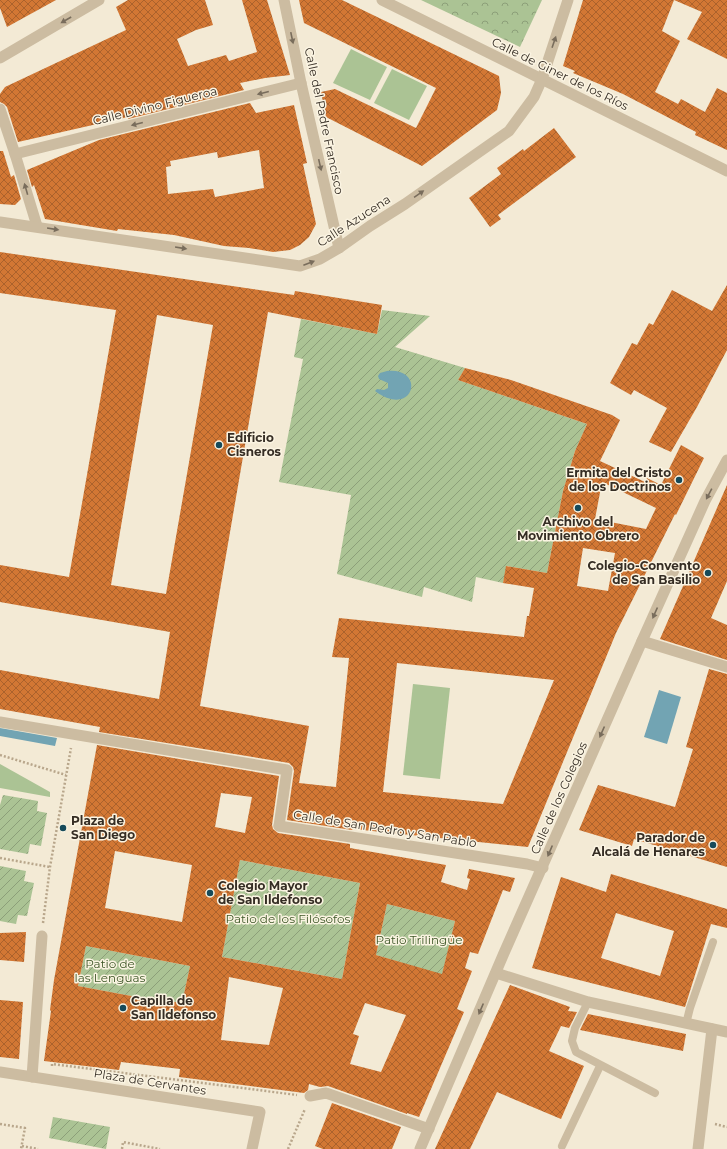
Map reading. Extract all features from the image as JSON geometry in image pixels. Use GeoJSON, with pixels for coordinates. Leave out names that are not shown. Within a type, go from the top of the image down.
{"type":"FeatureCollection","features":[{"type":"Feature","properties":{"kind":"street"},"geometry":{"type":"LineString","coordinates":[[0,58],[99,0]]}},
{"type":"Feature","properties":{"kind":"street","name":"Calle del Padre Francisco"},"geometry":{"type":"LineString","coordinates":[[284,0],[301,83],[339,248]]}},
{"type":"Feature","properties":{"kind":"street","name":"Calle de Giner de los Ríos"},"geometry":{"type":"LineString","coordinates":[[382,0],[727,171]]}},
{"type":"Feature","properties":{"kind":"street","name":"Calle Azucena"},"geometry":{"type":"LineString","coordinates":[[0,222],[37,226],[300,266],[339,248],[370,226],[406,204],[509,131],[534,97],[542,79],[568,0]]}},
{"type":"Feature","properties":{"kind":"street","name":"Calle Divino Figueroa"},"geometry":{"type":"LineString","coordinates":[[15,154],[301,83]]}},
{"type":"Feature","properties":{"kind":"street"},"geometry":{"type":"LineString","coordinates":[[0,109],[37,226]]}},
{"type":"Feature","properties":{"kind":"street","name":"Calle de los Colegios"},"geometry":{"type":"LineString","coordinates":[[420,1149],[642,642],[705,501],[727,460]]}},
{"type":"Feature","properties":{"kind":"street"},"geometry":{"type":"LineString","coordinates":[[642,642],[727,667]]}},
{"type":"Feature","properties":{"kind":"street"},"geometry":{"type":"LineString","coordinates":[[0,722],[73,734]]}},
{"type":"Feature","properties":{"kind":"street","name":"Calle de San Pedro y San Pablo"},"geometry":{"type":"LineString","coordinates":[[73,734],[287,770],[279,826],[527,864],[543,868]]}},
{"type":"Feature","properties":{"kind":"street"},"geometry":{"type":"LineString","coordinates":[[32,1077],[42,936]]}},
{"type":"Feature","properties":{"kind":"street"},"geometry":{"type":"LineString","coordinates":[[496,973],[588,1002],[727,1032]]}},
{"type":"Feature","properties":{"kind":"street"},"geometry":{"type":"LineString","coordinates":[[698,1149],[712,1029]]}},
{"type":"Feature","properties":{"kind":"street","name":"Plaza de Cervantes"},"geometry":{"type":"LineString","coordinates":[[0,1072],[260,1112],[252,1149]]}},
{"type":"Feature","properties":{"kind":"street"},"geometry":{"type":"LineString","coordinates":[[310,1096],[326,1093],[430,1128]]}},
{"type":"Feature","properties":{"kind":"lane"},"geometry":{"type":"LineString","coordinates":[[686,1024],[690,1008],[713,942]]}},
{"type":"Feature","properties":{"kind":"lane"},"geometry":{"type":"LineString","coordinates":[[588,1002],[575,1028],[572,1041],[576,1052],[600,1066],[655,1093]]}},
{"type":"Feature","properties":{"kind":"lane"},"geometry":{"type":"LineString","coordinates":[[562,1146],[600,1066]]}},
{"type":"Feature","properties":{"kind":"path"},"geometry":{"type":"LineString","coordinates":[[42,936],[50,867],[73,734]]}},
{"type":"Feature","properties":{"kind":"path"},"geometry":{"type":"LineString","coordinates":[[0,754],[66,775]]}},
{"type":"Feature","properties":{"kind":"path"},"geometry":{"type":"LineString","coordinates":[[0,858],[50,867]]}},
{"type":"Feature","properties":{"kind":"path"},"geometry":{"type":"LineString","coordinates":[[50,1079],[52,1064],[233,1088],[310,1096],[288,1149]]}},
{"type":"Feature","properties":{"kind":"path"},"geometry":{"type":"LineString","coordinates":[[0,1124],[25,1128],[21,1147],[38,1149]]}},
{"type":"Feature","properties":{"kind":"path"},"geometry":{"type":"LineString","coordinates":[[122,1149],[123,1142],[160,1149]]}},
{"type":"Feature","properties":{"kind":"green space"},"geometry":{"type":"Polygon","coordinates":[[[421,0],[542,0],[520,47],[421,0]]]}},
{"type":"Feature","properties":{"kind":"green space"},"geometry":{"type":"Polygon","coordinates":[[[351,49],[387,67],[370,100],[333,83],[351,49]]]}},
{"type":"Feature","properties":{"kind":"green space"},"geometry":{"type":"Polygon","coordinates":[[[392,69],[427,86],[409,120],[374,103],[392,69]]]}},
{"type":"Feature","properties":{"kind":"green space"},"geometry":{"type":"Polygon","coordinates":[[[382,310],[430,316],[395,347],[465,368],[458,380],[587,424],[575,451],[563,491],[547,573],[507,566],[503,583],[476,577],[472,602],[424,587],[422,597],[337,574],[351,495],[279,482],[303,359],[294,357],[301,319],[377,334],[382,310]]]}},
{"type":"Feature","properties":{"kind":"green space"},"geometry":{"type":"Polygon","coordinates":[[[413,684],[450,688],[440,779],[403,775],[413,684]]]}},
{"type":"Feature","properties":{"kind":"green space"},"geometry":{"type":"Polygon","coordinates":[[[0,764],[50,792],[50,797],[0,788],[0,764]]]}},
{"type":"Feature","properties":{"kind":"green space"},"geometry":{"type":"Polygon","coordinates":[[[3,795],[38,801],[37,811],[47,813],[41,846],[30,844],[28,854],[0,849],[0,805],[3,795]]]}},
{"type":"Feature","properties":{"kind":"green space","name":"Patio de los Filósofos"},"geometry":{"type":"Polygon","coordinates":[[[240,860],[360,883],[342,979],[222,957],[240,860]]]}},
{"type":"Feature","properties":{"kind":"green space"},"geometry":{"type":"Polygon","coordinates":[[[0,866],[26,871],[24,881],[34,883],[27,916],[18,915],[16,924],[0,921],[0,866]]]}},
{"type":"Feature","properties":{"kind":"green space","name":"Patio Trilingüe"},"geometry":{"type":"Polygon","coordinates":[[[387,904],[455,921],[442,975],[376,955],[387,904]]]}},
{"type":"Feature","properties":{"kind":"green space","name":"Patio de las Lenguas"},"geometry":{"type":"Polygon","coordinates":[[[86,946],[190,966],[182,1003],[169,1001],[169,1003],[78,986],[86,946]]]}},
{"type":"Feature","properties":{"kind":"green space"},"geometry":{"type":"Polygon","coordinates":[[[53,1117],[110,1127],[106,1149],[49,1138],[53,1117]]]}},
{"type":"Feature","properties":{"kind":"water"},"geometry":{"type":"Polygon","coordinates":[[[387,371],[400,372],[407,377],[411,383],[411,390],[406,396],[399,400],[388,398],[375,391],[377,389],[384,390],[388,388],[388,383],[379,379],[378,376],[380,373],[387,371]]]}},
{"type":"Feature","properties":{"kind":"water"},"geometry":{"type":"Polygon","coordinates":[[[659,690],[681,697],[667,744],[644,737],[659,690]]]}},
{"type":"Feature","properties":{"kind":"water"},"geometry":{"type":"Polygon","coordinates":[[[0,728],[57,738],[55,746],[0,736],[0,728]]]}},
{"type":"Feature","properties":{"kind":"building"},"geometry":{"type":"Polygon","coordinates":[[[0,0],[56,0],[7,27],[0,8],[0,0]]]}},
{"type":"Feature","properties":{"kind":"building"},"geometry":{"type":"Polygon","coordinates":[[[128,0],[205,0],[213,25],[196,30],[177,39],[188,66],[226,55],[229,61],[257,52],[242,0],[267,0],[290,75],[240,83],[244,90],[128,119],[128,117],[18,142],[7,107],[0,102],[0,94],[5,87],[126,30],[116,7],[128,0]]]}},
{"type":"Feature","properties":{"kind":"building"},"geometry":{"type":"Polygon","coordinates":[[[299,0],[342,0],[499,76],[501,93],[497,110],[422,166],[326,117],[321,92],[335,89],[416,128],[436,88],[304,23],[299,0]]]}},
{"type":"Feature","properties":{"kind":"building"},"geometry":{"type":"Polygon","coordinates":[[[583,0],[674,0],[662,31],[680,41],[655,92],[678,104],[681,99],[705,112],[717,88],[727,93],[727,150],[695,135],[696,132],[623,94],[573,73],[575,71],[563,66],[583,0]]]}},
{"type":"Feature","properties":{"kind":"building"},"geometry":{"type":"Polygon","coordinates":[[[674,0],[727,0],[727,59],[687,39],[702,12],[674,0]]]}},
{"type":"Feature","properties":{"kind":"building"},"geometry":{"type":"Polygon","coordinates":[[[250,103],[256,113],[294,105],[307,163],[303,164],[316,224],[309,237],[300,245],[290,250],[273,252],[224,246],[174,235],[118,229],[117,231],[45,219],[34,185],[32,187],[27,170],[99,140],[250,103]],[[259,150],[218,158],[217,152],[170,161],[171,166],[166,167],[168,194],[213,189],[215,197],[264,188],[259,150]]]}},
{"type":"Feature","properties":{"kind":"building"},"geometry":{"type":"Polygon","coordinates":[[[554,128],[576,157],[498,215],[501,219],[490,227],[469,198],[501,174],[497,168],[523,149],[524,151],[554,128]]]}},
{"type":"Feature","properties":{"kind":"building"},"geometry":{"type":"Polygon","coordinates":[[[0,151],[3,151],[11,177],[14,175],[21,199],[15,205],[0,204],[0,151]]]}},
{"type":"Feature","properties":{"kind":"building"},"geometry":{"type":"Polygon","coordinates":[[[0,252],[294,295],[295,291],[382,305],[377,334],[268,312],[200,706],[309,726],[299,783],[336,787],[349,658],[332,657],[339,618],[524,637],[527,616],[529,616],[534,588],[503,583],[506,566],[547,573],[563,491],[575,451],[587,424],[458,380],[465,368],[511,380],[612,415],[620,420],[600,461],[645,482],[647,478],[661,485],[681,445],[704,458],[616,633],[528,847],[352,830],[287,820],[294,771],[293,767],[289,763],[99,732],[100,727],[0,709],[0,670],[159,699],[170,632],[0,602],[0,565],[69,577],[116,310],[0,293],[0,252]],[[157,315],[111,585],[166,594],[213,325],[157,315]],[[602,482],[595,519],[646,529],[656,508],[602,482]],[[583,548],[577,586],[608,591],[615,553],[583,548]],[[397,663],[383,792],[503,804],[554,680],[397,663]]]}},
{"type":"Feature","properties":{"kind":"building"},"geometry":{"type":"Polygon","coordinates":[[[727,285],[727,350],[671,452],[649,442],[667,408],[634,390],[631,395],[610,383],[632,343],[637,345],[649,323],[653,325],[672,290],[712,311],[727,285]]]}},
{"type":"Feature","properties":{"kind":"building","name":"Colegio-Convento de San Basilio"},"geometry":{"type":"Polygon","coordinates":[[[727,485],[727,581],[711,618],[727,625],[727,660],[660,639],[727,485]]]}},
{"type":"Feature","properties":{"kind":"building"},"geometry":{"type":"Polygon","coordinates":[[[709,669],[727,674],[727,867],[634,839],[632,846],[579,830],[598,785],[675,807],[693,749],[686,747],[709,669]]]}},
{"type":"Feature","properties":{"kind":"building"},"geometry":{"type":"Polygon","coordinates":[[[97,745],[279,776],[272,825],[273,829],[278,833],[350,844],[350,848],[446,865],[441,882],[467,890],[470,879],[467,878],[469,869],[515,878],[510,892],[503,890],[478,954],[470,952],[465,968],[472,971],[457,1009],[464,1012],[419,1117],[328,1086],[320,1087],[309,1084],[308,1090],[304,1093],[179,1077],[180,1069],[121,1062],[119,1070],[44,1061],[54,980],[97,745]],[[221,793],[215,827],[245,833],[252,797],[221,793]],[[115,851],[105,908],[182,922],[192,865],[115,851]],[[240,860],[222,957],[342,979],[360,883],[240,860]],[[387,904],[376,955],[442,974],[455,921],[387,904]],[[86,946],[78,986],[169,1003],[169,1001],[182,1003],[190,966],[86,946]],[[229,977],[221,1040],[269,1045],[283,988],[229,977]],[[365,1003],[353,1034],[359,1036],[350,1064],[381,1072],[406,1015],[365,1003]]]}},
{"type":"Feature","properties":{"kind":"building"},"geometry":{"type":"Polygon","coordinates":[[[611,874],[727,909],[727,928],[711,924],[685,1007],[532,968],[561,877],[606,892],[611,874]],[[616,913],[601,958],[660,976],[674,931],[616,913]]]}},
{"type":"Feature","properties":{"kind":"building"},"geometry":{"type":"Polygon","coordinates":[[[26,932],[24,962],[0,960],[0,933],[26,932]]]}},
{"type":"Feature","properties":{"kind":"building"},"geometry":{"type":"Polygon","coordinates":[[[510,985],[570,1007],[568,1011],[577,1012],[569,1028],[561,1026],[549,1051],[584,1066],[561,1119],[497,1092],[470,1149],[435,1149],[510,985]]]}},
{"type":"Feature","properties":{"kind":"building"},"geometry":{"type":"Polygon","coordinates":[[[0,1000],[23,1002],[19,1059],[0,1057],[0,1000]]]}},
{"type":"Feature","properties":{"kind":"building"},"geometry":{"type":"Polygon","coordinates":[[[588,1014],[686,1034],[683,1051],[580,1030],[588,1014]]]}},
{"type":"Feature","properties":{"kind":"building"},"geometry":{"type":"Polygon","coordinates":[[[332,1103],[401,1127],[392,1149],[323,1149],[315,1146],[332,1103]]]}},
{"type":"Feature","properties":{"kind":"place","name":"Edificio Cisneros"},"geometry":{"type":"Point","coordinates":[219,445]}},
{"type":"Feature","properties":{"kind":"place","name":"Ermita del Cristo de los Doctrinos"},"geometry":{"type":"Point","coordinates":[679,480]}},
{"type":"Feature","properties":{"kind":"place","name":"Archivo del Movimiento Obrero"},"geometry":{"type":"Point","coordinates":[578,508]}},
{"type":"Feature","properties":{"kind":"place","name":"Colegio-Convento de San Basilio"},"geometry":{"type":"Point","coordinates":[708,573]}},
{"type":"Feature","properties":{"kind":"place","name":"Plaza de San Diego"},"geometry":{"type":"Point","coordinates":[63,828]}},
{"type":"Feature","properties":{"kind":"place","name":"Parador de Alcalá de Henares"},"geometry":{"type":"Point","coordinates":[713,845]}},
{"type":"Feature","properties":{"kind":"place","name":"Colegio Mayor de San Ildefonso"},"geometry":{"type":"Point","coordinates":[210,893]}},
{"type":"Feature","properties":{"kind":"place","name":"Capilla de San Ildefonso"},"geometry":{"type":"Point","coordinates":[123,1008]}}]}
